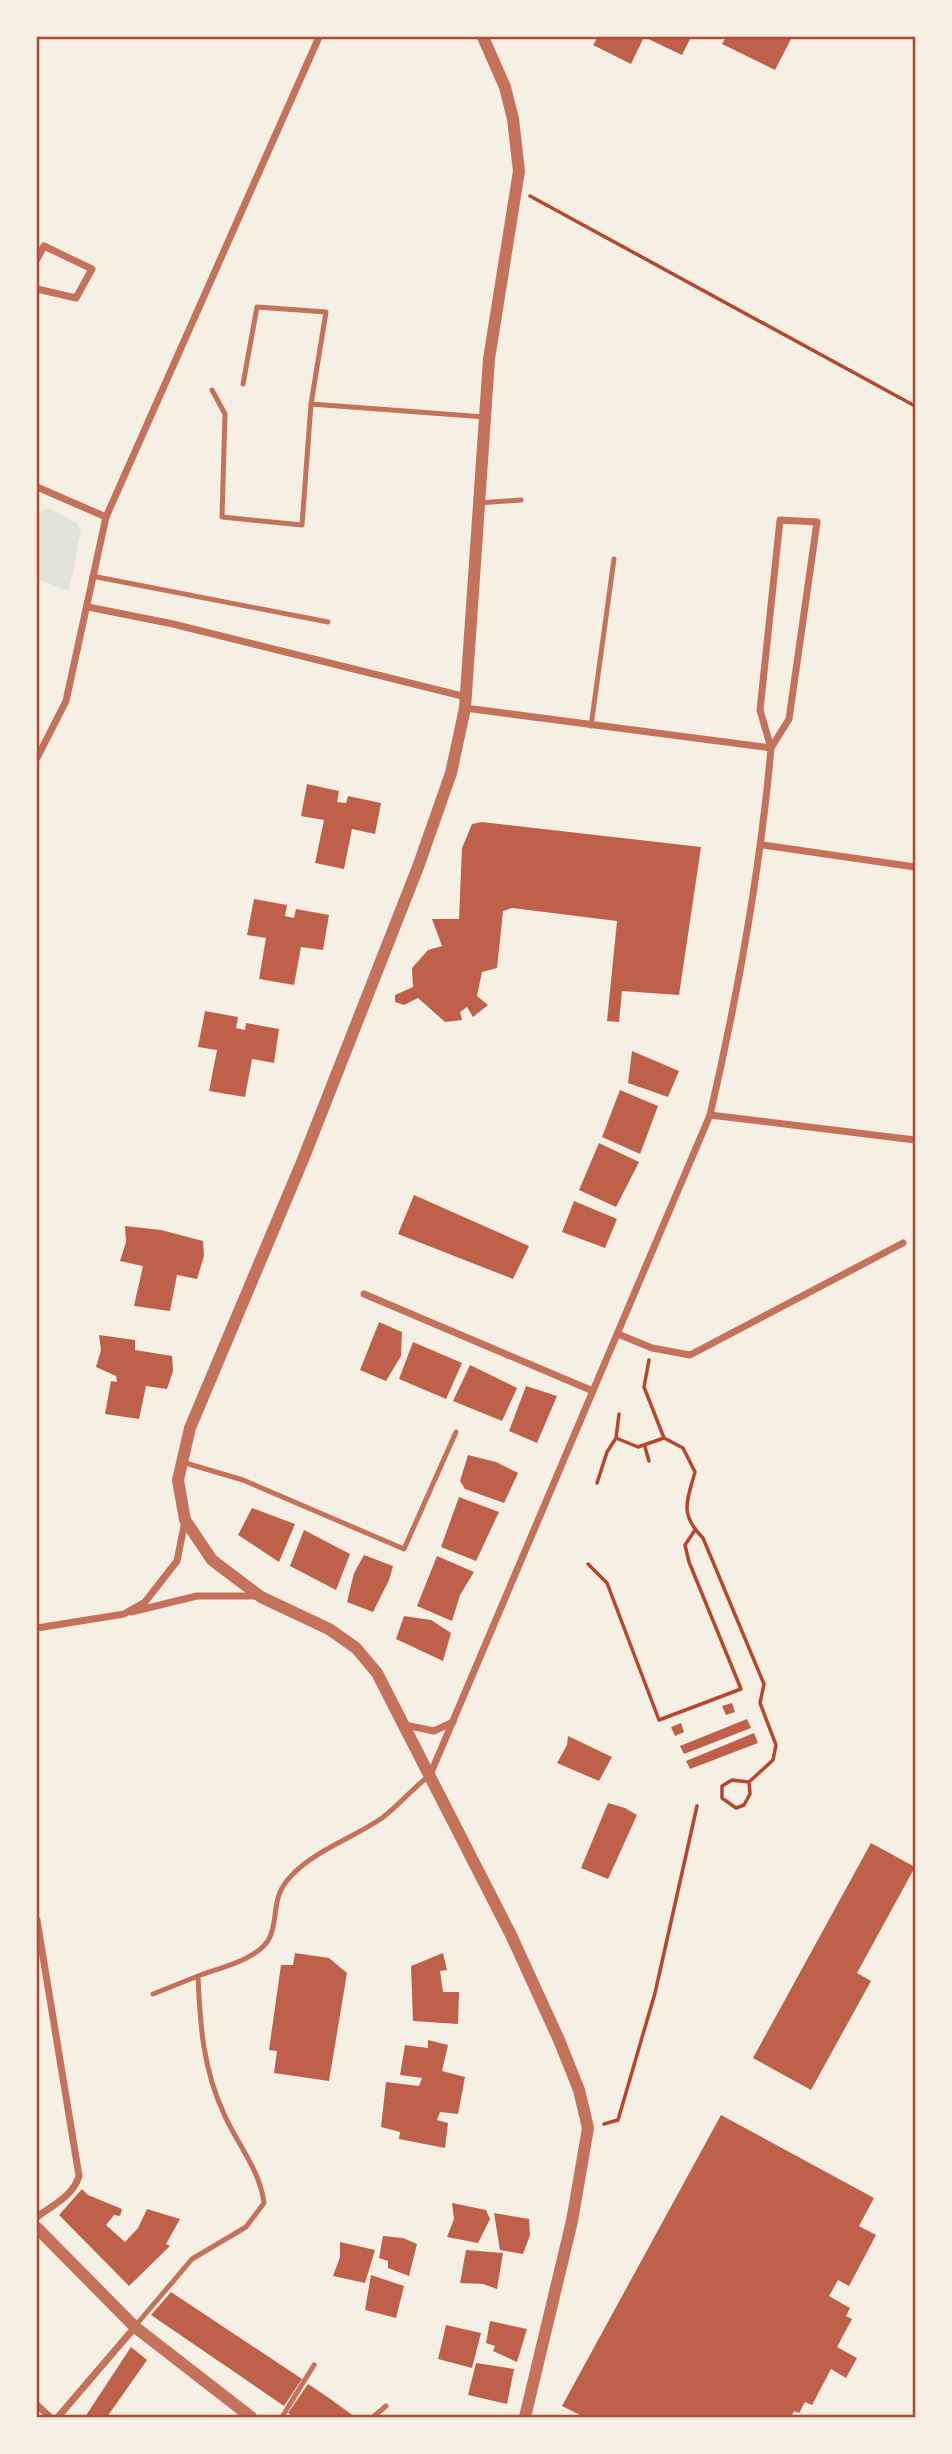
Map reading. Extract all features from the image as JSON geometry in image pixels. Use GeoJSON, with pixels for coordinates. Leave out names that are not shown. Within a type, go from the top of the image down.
{"type":"FeatureCollection","features":[{"type":"Feature","properties":{"kind":"street"},"geometry":{"type":"LineString","coordinates":[[37,758],[66,701],[106,517],[320,37]]}},
{"type":"Feature","properties":{"kind":"street"},"geometry":{"type":"LineString","coordinates":[[124,1614],[145,1602],[177,1561],[185,1520],[178,1480],[190,1428],[302,1162],[418,867],[450,773],[465,702],[489,359],[519,170],[513,119],[505,88],[483,37]]}},
{"type":"Feature","properties":{"kind":"street"},"geometry":{"type":"LineString","coordinates":[[37,259],[44,246],[92,269],[76,298],[37,289]]}},
{"type":"Feature","properties":{"kind":"street"},"geometry":{"type":"LineString","coordinates":[[37,487],[106,517]]}},
{"type":"Feature","properties":{"kind":"street"},"geometry":{"type":"LineString","coordinates":[[430,1775],[710,1115],[735,1008],[763,845],[771,748],[760,710],[780,520],[817,522],[789,719],[771,748]]}},
{"type":"Feature","properties":{"kind":"street"},"geometry":{"type":"LineString","coordinates":[[88,607],[173,624],[465,702],[591,726],[771,748]]}},
{"type":"Feature","properties":{"kind":"street"},"geometry":{"type":"LineString","coordinates":[[763,845],[915,867]]}},
{"type":"Feature","properties":{"kind":"street"},"geometry":{"type":"LineString","coordinates":[[710,1115],[915,1140]]}},
{"type":"Feature","properties":{"kind":"street"},"geometry":{"type":"LineString","coordinates":[[618,1334],[652,1348],[690,1355],[903,1243]]}},
{"type":"Feature","properties":{"kind":"street"},"geometry":{"type":"LineString","coordinates":[[365,1294],[593,1391]]}},
{"type":"Feature","properties":{"kind":"street"},"geometry":{"type":"LineString","coordinates":[[185,1520],[212,1560],[261,1597],[329,1629],[356,1648],[377,1673],[430,1775],[559,2040],[579,2091],[588,2128],[572,2221],[525,2417]]}},
{"type":"Feature","properties":{"kind":"street"},"geometry":{"type":"LineString","coordinates":[[37,1628],[124,1614],[197,1596],[261,1597]]}},
{"type":"Feature","properties":{"kind":"street"},"geometry":{"type":"LineString","coordinates":[[405,1725],[434,1731],[454,1722]]}},
{"type":"Feature","properties":{"kind":"street"},"geometry":{"type":"LineString","coordinates":[[37,1920],[79,2176],[76,2186],[67,2196],[37,2217]]}},
{"type":"Feature","properties":{"kind":"street"},"geometry":{"type":"LineString","coordinates":[[37,2228],[135,2326],[251,2417]]}},
{"type":"Feature","properties":{"kind":"street"},"geometry":{"type":"LineString","coordinates":[[58,2417],[135,2326]]}},
{"type":"Feature","properties":{"kind":"street"},"geometry":{"type":"LineString","coordinates":[[37,2405],[50,2417]]}},
{"type":"Feature","properties":{"kind":"street"},"geometry":{"type":"LineString","coordinates":[[234,2406],[243,2417]]}},
{"type":"Feature","properties":{"kind":"lane"},"geometry":{"type":"LineString","coordinates":[[212,390],[225,414],[222,517],[302,525],[311,404],[326,312],[257,307],[243,384]]}},
{"type":"Feature","properties":{"kind":"lane"},"geometry":{"type":"LineString","coordinates":[[311,404],[485,417]]}},
{"type":"Feature","properties":{"kind":"lane"},"geometry":{"type":"LineString","coordinates":[[478,503],[521,500]]}},
{"type":"Feature","properties":{"kind":"lane"},"geometry":{"type":"LineString","coordinates":[[591,726],[614,559]]}},
{"type":"Feature","properties":{"kind":"lane"},"geometry":{"type":"LineString","coordinates":[[92,576],[328,622]]}},
{"type":"Feature","properties":{"kind":"lane"},"geometry":{"type":"LineString","coordinates":[[182,1462],[243,1480],[404,1549],[456,1432]]}},
{"type":"Feature","properties":{"kind":"lane"},"geometry":{"type":"LineString","coordinates":[[153,1994],[254,1954],[269,1940],[280,1890],[292,1874],[318,1855],[348,1841],[384,1816],[430,1775]]}},
{"type":"Feature","properties":{"kind":"lane"},"geometry":{"type":"LineString","coordinates":[[135,2326],[192,2259],[246,2227],[264,2203],[256,2172],[225,2118],[207,2073],[198,1976]]}},
{"type":"Feature","properties":{"kind":"lane"},"geometry":{"type":"LineString","coordinates":[[282,2417],[314,2365]]}},
{"type":"Feature","properties":{"kind":"lane"},"geometry":{"type":"LineString","coordinates":[[373,2417],[386,2406]]}},
{"type":"Feature","properties":{"kind":"path"},"geometry":{"type":"LineString","coordinates":[[517,194],[550,205],[915,407]]}},
{"type":"Feature","properties":{"kind":"path"},"geometry":{"type":"LineString","coordinates":[[652,1348],[644,1387],[664,1438],[683,1448],[695,1472],[686,1509],[689,1524],[703,1538],[764,1684],[760,1703],[776,1745],[773,1760],[749,1782],[732,1780],[722,1786],[722,1798],[736,1808],[744,1805],[750,1794],[749,1782]]}},
{"type":"Feature","properties":{"kind":"path"},"geometry":{"type":"LineString","coordinates":[[597,1483],[607,1452],[616,1438],[619,1414]]}},
{"type":"Feature","properties":{"kind":"path"},"geometry":{"type":"LineString","coordinates":[[616,1438],[625,1444],[645,1447],[664,1438]]}},
{"type":"Feature","properties":{"kind":"path"},"geometry":{"type":"LineString","coordinates":[[645,1447],[649,1461]]}},
{"type":"Feature","properties":{"kind":"path"},"geometry":{"type":"LineString","coordinates":[[588,1564],[607,1583],[659,1720],[741,1689],[689,1562],[685,1545],[695,1530]]}},
{"type":"Feature","properties":{"kind":"path"},"geometry":{"type":"LineString","coordinates":[[588,2128],[618,2120],[652,2005],[696,1806]]}},
{"type":"Feature","properties":{"kind":"shaded area"},"geometry":{"type":"Polygon","coordinates":[[[48,508],[77,523],[81,531],[69,591],[37,579],[37,513],[48,508]]]}},
{"type":"Feature","properties":{"kind":"building"},"geometry":{"type":"Polygon","coordinates":[[[598,37],[644,37],[631,64],[593,45],[598,37]]]}},
{"type":"Feature","properties":{"kind":"building"},"geometry":{"type":"Polygon","coordinates":[[[644,37],[691,37],[682,55],[644,37]]]}},
{"type":"Feature","properties":{"kind":"building"},"geometry":{"type":"Polygon","coordinates":[[[726,37],[792,37],[775,70],[722,44],[726,37]]]}},
{"type":"Feature","properties":{"kind":"building"},"geometry":{"type":"Polygon","coordinates":[[[307,784],[339,791],[337,802],[346,803],[348,796],[381,803],[375,834],[352,829],[344,869],[315,863],[324,820],[301,816],[307,784]]]}},
{"type":"Feature","properties":{"kind":"building"},"geometry":{"type":"Polygon","coordinates":[[[482,822],[701,847],[679,995],[622,991],[619,1022],[607,1021],[617,921],[512,908],[503,911],[497,968],[482,972],[477,996],[488,1005],[473,1017],[467,1007],[460,1012],[462,1020],[445,1022],[418,998],[404,1005],[395,1002],[395,995],[413,987],[412,968],[428,950],[442,946],[432,919],[459,919],[462,848],[472,824],[482,822]]]}},
{"type":"Feature","properties":{"kind":"building"},"geometry":{"type":"Polygon","coordinates":[[[254,899],[287,905],[285,916],[294,918],[296,909],[329,915],[323,950],[301,947],[294,985],[259,979],[266,938],[247,935],[254,899]]]}},
{"type":"Feature","properties":{"kind":"building"},"geometry":{"type":"Polygon","coordinates":[[[205,1011],[238,1017],[236,1028],[245,1030],[246,1023],[279,1029],[274,1063],[252,1059],[245,1097],[209,1091],[217,1050],[198,1047],[205,1011]]]}},
{"type":"Feature","properties":{"kind":"building"},"geometry":{"type":"Polygon","coordinates":[[[632,1051],[679,1071],[668,1097],[628,1083],[632,1051]]]}},
{"type":"Feature","properties":{"kind":"building"},"geometry":{"type":"Polygon","coordinates":[[[620,1090],[658,1106],[640,1154],[602,1137],[620,1090]]]}},
{"type":"Feature","properties":{"kind":"building"},"geometry":{"type":"Polygon","coordinates":[[[599,1143],[639,1162],[616,1207],[579,1190],[599,1143]]]}},
{"type":"Feature","properties":{"kind":"building"},"geometry":{"type":"Polygon","coordinates":[[[414,1195],[529,1246],[513,1279],[398,1234],[414,1195]]]}},
{"type":"Feature","properties":{"kind":"building"},"geometry":{"type":"Polygon","coordinates":[[[574,1201],[617,1219],[605,1248],[562,1232],[574,1201]]]}},
{"type":"Feature","properties":{"kind":"building"},"geometry":{"type":"Polygon","coordinates":[[[125,1226],[161,1230],[203,1241],[204,1256],[197,1279],[177,1275],[170,1311],[134,1306],[143,1266],[120,1261],[126,1242],[125,1226]]]}},
{"type":"Feature","properties":{"kind":"building"},"geometry":{"type":"Polygon","coordinates":[[[379,1322],[402,1332],[401,1356],[386,1381],[360,1370],[379,1322]]]}},
{"type":"Feature","properties":{"kind":"building"},"geometry":{"type":"Polygon","coordinates":[[[99,1335],[135,1340],[135,1350],[172,1356],[173,1371],[167,1389],[146,1386],[139,1419],[105,1414],[111,1381],[117,1382],[116,1376],[96,1367],[101,1350],[99,1335]]]}},
{"type":"Feature","properties":{"kind":"building"},"geometry":{"type":"Polygon","coordinates":[[[413,1342],[462,1363],[446,1399],[399,1379],[413,1342]]]}},
{"type":"Feature","properties":{"kind":"building"},"geometry":{"type":"Polygon","coordinates":[[[470,1365],[517,1388],[502,1421],[453,1401],[470,1365]]]}},
{"type":"Feature","properties":{"kind":"building"},"geometry":{"type":"Polygon","coordinates":[[[526,1386],[557,1396],[537,1443],[509,1431],[526,1386]]]}},
{"type":"Feature","properties":{"kind":"building"},"geometry":{"type":"Polygon","coordinates":[[[468,1455],[496,1462],[518,1473],[504,1503],[465,1489],[460,1481],[468,1455]]]}},
{"type":"Feature","properties":{"kind":"building"},"geometry":{"type":"Polygon","coordinates":[[[459,1497],[499,1512],[476,1561],[441,1547],[459,1497]]]}},
{"type":"Feature","properties":{"kind":"building"},"geometry":{"type":"Polygon","coordinates":[[[252,1508],[295,1524],[279,1562],[238,1535],[252,1508]]]}},
{"type":"Feature","properties":{"kind":"building"},"geometry":{"type":"Polygon","coordinates":[[[304,1530],[350,1554],[336,1590],[290,1566],[304,1530]]]}},
{"type":"Feature","properties":{"kind":"building"},"geometry":{"type":"Polygon","coordinates":[[[364,1555],[393,1566],[373,1612],[347,1602],[354,1573],[364,1555]]]}},
{"type":"Feature","properties":{"kind":"building"},"geometry":{"type":"Polygon","coordinates":[[[437,1556],[474,1572],[460,1595],[452,1621],[417,1606],[437,1556]]]}},
{"type":"Feature","properties":{"kind":"building"},"geometry":{"type":"Polygon","coordinates":[[[404,1616],[431,1620],[451,1633],[443,1661],[396,1639],[404,1616]]]}},
{"type":"Feature","properties":{"kind":"building"},"geometry":{"type":"Polygon","coordinates":[[[732,1703],[735,1712],[726,1715],[722,1706],[732,1703]]]}},
{"type":"Feature","properties":{"kind":"building"},"geometry":{"type":"Polygon","coordinates":[[[747,1719],[751,1728],[684,1754],[680,1746],[747,1719]]]}},
{"type":"Feature","properties":{"kind":"building"},"geometry":{"type":"Polygon","coordinates":[[[681,1723],[684,1732],[675,1736],[671,1727],[681,1723]]]}},
{"type":"Feature","properties":{"kind":"building"},"geometry":{"type":"Polygon","coordinates":[[[754,1733],[758,1743],[690,1769],[686,1761],[754,1733]]]}},
{"type":"Feature","properties":{"kind":"building"},"geometry":{"type":"Polygon","coordinates":[[[568,1736],[612,1757],[599,1781],[557,1763],[567,1745],[568,1736]]]}},
{"type":"Feature","properties":{"kind":"building"},"geometry":{"type":"Polygon","coordinates":[[[608,1803],[637,1815],[608,1879],[581,1868],[608,1803]]]}},
{"type":"Feature","properties":{"kind":"building"},"geometry":{"type":"Polygon","coordinates":[[[871,1843],[915,1867],[857,1973],[871,1981],[811,2090],[753,2058],[871,1843]]]}},
{"type":"Feature","properties":{"kind":"building"},"geometry":{"type":"Polygon","coordinates":[[[295,1953],[329,1958],[347,1973],[329,2081],[274,2073],[277,2051],[269,2050],[281,1965],[293,1965],[295,1953]]]}},
{"type":"Feature","properties":{"kind":"building"},"geometry":{"type":"Polygon","coordinates":[[[443,1953],[447,1970],[440,1971],[443,1992],[459,1992],[458,2024],[413,2021],[411,1966],[443,1953]]]}},
{"type":"Feature","properties":{"kind":"building"},"geometry":{"type":"Polygon","coordinates":[[[428,2040],[448,2045],[442,2071],[465,2077],[458,2114],[440,2112],[437,2120],[448,2123],[445,2148],[399,2139],[400,2132],[381,2127],[386,2082],[419,2086],[422,2078],[400,2075],[405,2045],[428,2048],[428,2040]]]}},
{"type":"Feature","properties":{"kind":"building"},"geometry":{"type":"Polygon","coordinates":[[[721,2115],[874,2198],[859,2226],[876,2235],[849,2286],[838,2280],[829,2296],[850,2308],[846,2316],[852,2319],[837,2347],[857,2358],[846,2378],[831,2369],[812,2405],[805,2402],[799,2413],[794,2411],[791,2417],[584,2417],[562,2406],[721,2115]]]}},
{"type":"Feature","properties":{"kind":"building"},"geometry":{"type":"Polygon","coordinates":[[[82,2189],[88,2195],[122,2209],[120,2216],[114,2215],[106,2225],[125,2242],[138,2228],[147,2209],[180,2219],[166,2244],[170,2246],[129,2286],[59,2215],[82,2189]]]}},
{"type":"Feature","properties":{"kind":"building"},"geometry":{"type":"Polygon","coordinates":[[[452,2203],[486,2210],[490,2219],[478,2243],[447,2237],[454,2219],[452,2203]]]}},
{"type":"Feature","properties":{"kind":"building"},"geometry":{"type":"Polygon","coordinates":[[[494,2213],[529,2219],[530,2235],[523,2254],[500,2250],[494,2213]]]}},
{"type":"Feature","properties":{"kind":"building"},"geometry":{"type":"Polygon","coordinates":[[[383,2236],[403,2238],[417,2244],[409,2276],[388,2268],[388,2261],[379,2258],[383,2236]]]}},
{"type":"Feature","properties":{"kind":"building"},"geometry":{"type":"Polygon","coordinates":[[[340,2242],[375,2250],[365,2283],[333,2276],[340,2257],[340,2242]]]}},
{"type":"Feature","properties":{"kind":"building"},"geometry":{"type":"Polygon","coordinates":[[[466,2250],[503,2253],[497,2289],[483,2284],[460,2283],[466,2250]]]}},
{"type":"Feature","properties":{"kind":"building"},"geometry":{"type":"Polygon","coordinates":[[[371,2275],[404,2286],[396,2318],[365,2310],[371,2275]]]}},
{"type":"Feature","properties":{"kind":"building"},"geometry":{"type":"Polygon","coordinates":[[[171,2292],[302,2379],[284,2406],[151,2315],[171,2292]]]}},
{"type":"Feature","properties":{"kind":"building"},"geometry":{"type":"Polygon","coordinates":[[[490,2321],[527,2329],[517,2362],[493,2351],[495,2346],[486,2343],[490,2321]]]}},
{"type":"Feature","properties":{"kind":"building"},"geometry":{"type":"Polygon","coordinates":[[[446,2325],[481,2333],[472,2368],[438,2359],[446,2325]]]}},
{"type":"Feature","properties":{"kind":"building"},"geometry":{"type":"Polygon","coordinates":[[[131,2347],[147,2360],[107,2417],[85,2417],[131,2347]]]}},
{"type":"Feature","properties":{"kind":"building"},"geometry":{"type":"Polygon","coordinates":[[[476,2363],[514,2369],[507,2404],[468,2395],[476,2363]]]}},
{"type":"Feature","properties":{"kind":"building"},"geometry":{"type":"Polygon","coordinates":[[[308,2384],[355,2417],[294,2417],[288,2413],[308,2384]]]}}]}
